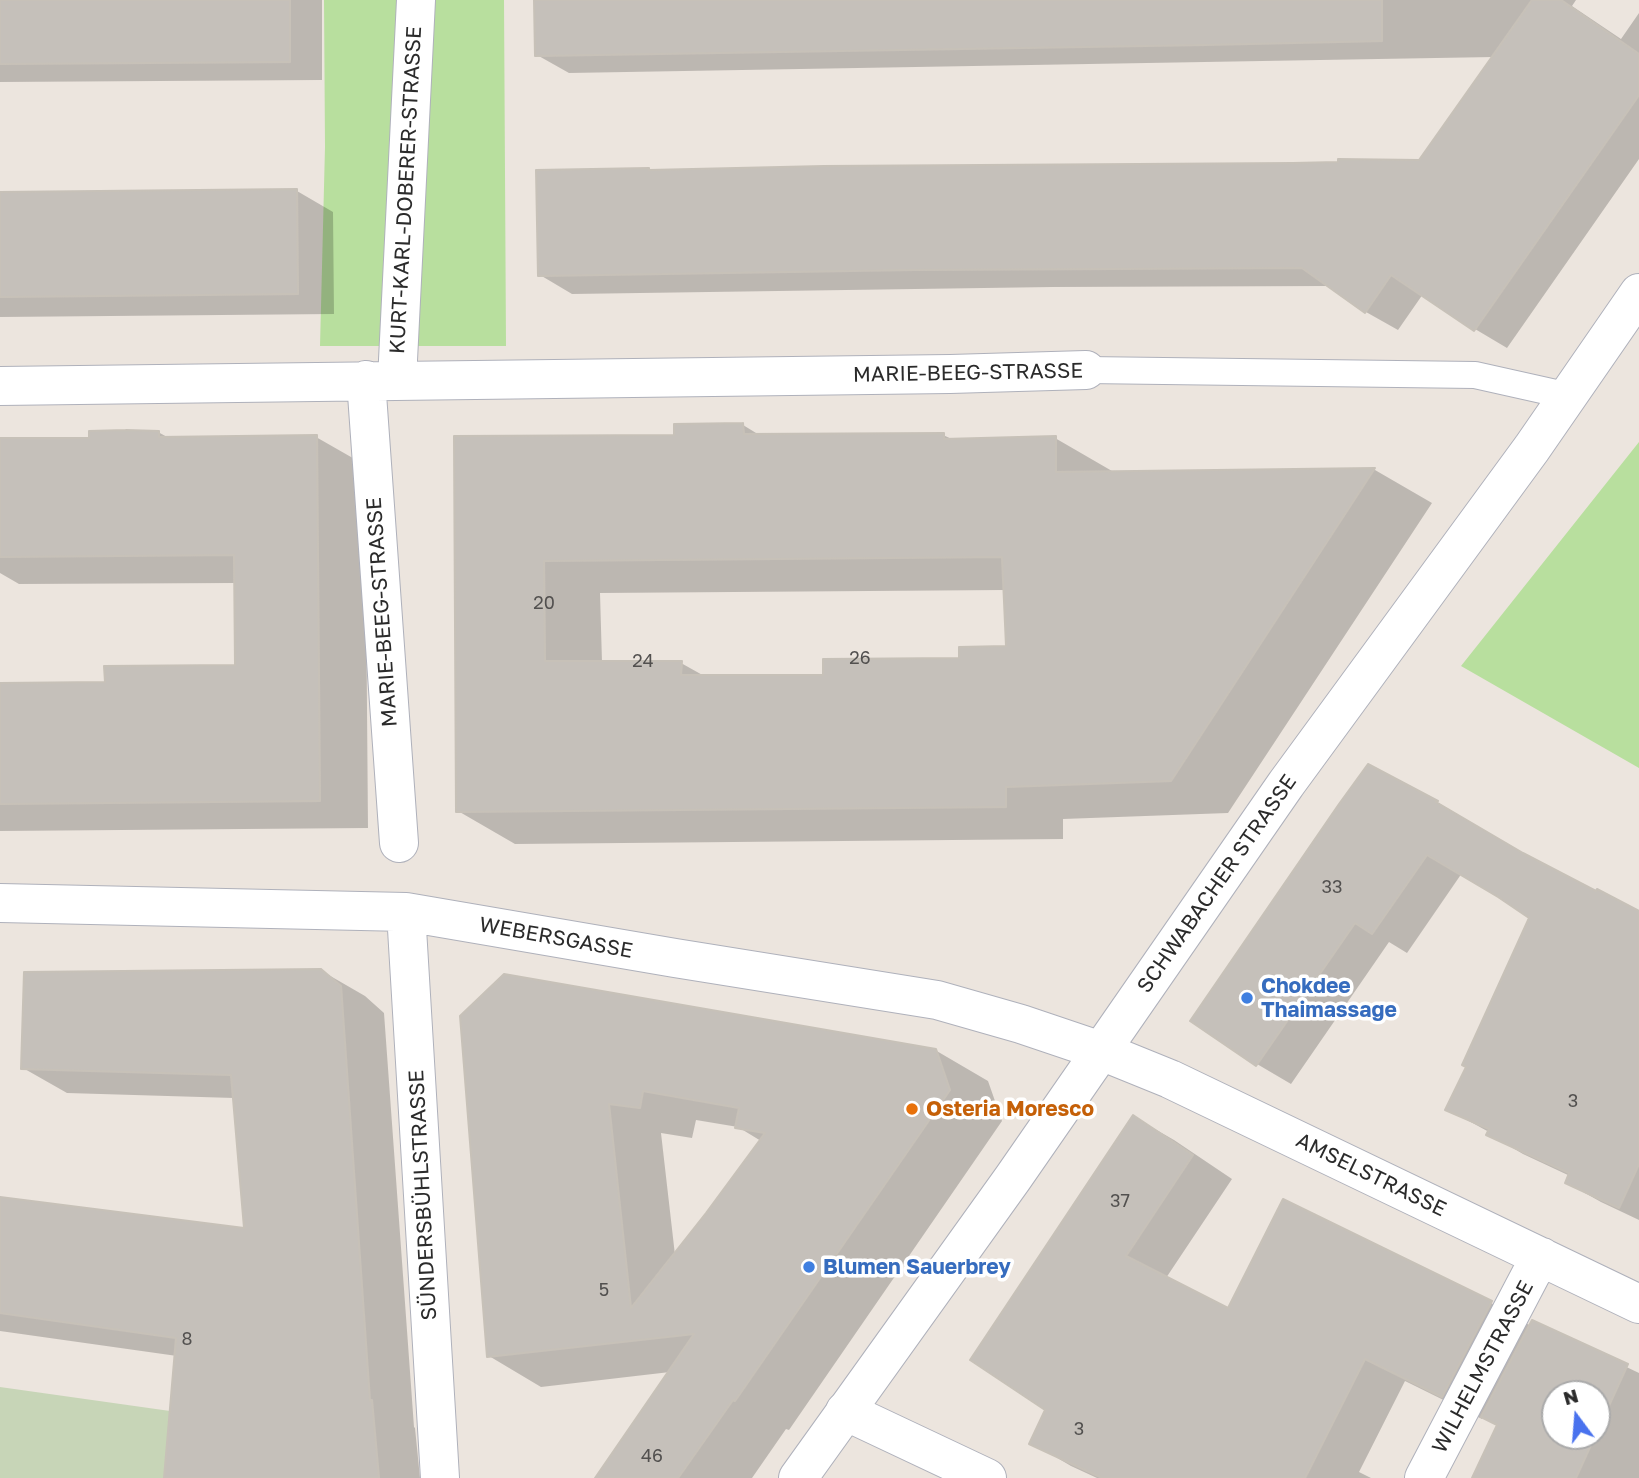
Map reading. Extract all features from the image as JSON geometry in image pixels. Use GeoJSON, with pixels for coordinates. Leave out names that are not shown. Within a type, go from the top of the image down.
{"type":"FeatureCollection","features":[{"type":"Feature","properties":{"kind":"street","name":"KURT-KARL-DOBERER-STRASSE"},"geometry":{"type":"LineString","coordinates":[[381,380],[416,0]]}},
{"type":"Feature","properties":{"kind":"street","name":"SCHWABACHER STRASSE"},"geometry":{"type":"LineString","coordinates":[[798,1478],[1013,1178],[1286,784],[1532,448],[1639,293]]}},
{"type":"Feature","properties":{"kind":"street","name":"MARIE-BEEG-STRASSE"},"geometry":{"type":"LineString","coordinates":[[0,386],[1086,370]]}},
{"type":"Feature","properties":{"kind":"street","name":"MARIE-BEEG-STRASSE"},"geometry":{"type":"LineString","coordinates":[[381,380],[399,843]]}},
{"type":"Feature","properties":{"kind":"street","name":"WEBERSGASSE"},"geometry":{"type":"LineString","coordinates":[[0,903],[407,912],[937,1000],[1101,1051]]}},
{"type":"Feature","properties":{"kind":"street","name":"SÜNDERSBÜHLSTRASSE"},"geometry":{"type":"LineString","coordinates":[[407,912],[440,1478]]}},
{"type":"Feature","properties":{"kind":"street","name":"AMSELSTRASSE"},"geometry":{"type":"LineString","coordinates":[[1101,1051],[1217,1101],[1639,1304]]}},
{"type":"Feature","properties":{"kind":"street","name":"WILHELMSTRASSE"},"geometry":{"type":"LineString","coordinates":[[1424,1478],[1542,1257]]}},
{"type":"Feature","properties":{"kind":"street"},"geometry":{"type":"LineString","coordinates":[[845,1411],[987,1478]]}},
{"type":"Feature","properties":{"kind":"lane","name":"MARIE-BEEG-STRASSE"},"geometry":{"type":"LineString","coordinates":[[1086,370],[1475,374],[1569,396]]}},
{"type":"Feature","properties":{"kind":"green space"},"geometry":{"type":"Polygon","coordinates":[[[324,0],[504,0],[506,346],[320,346],[325,147],[324,0]]]}},
{"type":"Feature","properties":{"kind":"green space"},"geometry":{"type":"Polygon","coordinates":[[[1639,442],[1639,768],[1461,666],[1639,442]]]}},
{"type":"Feature","properties":{"kind":"green space"},"geometry":{"type":"Polygon","coordinates":[[[0,1387],[170,1411],[164,1478],[0,1478],[0,1387]]]}},
{"type":"Feature","properties":{"kind":"building"},"geometry":{"type":"Polygon","coordinates":[[[0,0],[290,0],[290,62],[0,64],[0,0]]]}},
{"type":"Feature","properties":{"kind":"building"},"geometry":{"type":"Polygon","coordinates":[[[534,0],[1382,0],[1382,41],[535,56],[534,0]]]}},
{"type":"Feature","properties":{"kind":"building"},"geometry":{"type":"Polygon","coordinates":[[[1532,0],[1561,0],[1639,54],[1639,95],[1474,331],[1391,275],[1365,313],[1302,268],[538,276],[536,170],[1419,160],[1532,0]]]}},
{"type":"Feature","properties":{"kind":"building"},"geometry":{"type":"Polygon","coordinates":[[[297,189],[298,294],[0,297],[0,192],[297,189]]]}},
{"type":"Feature","properties":{"kind":"building"},"geometry":{"type":"Polygon","coordinates":[[[743,423],[744,434],[944,433],[944,439],[1056,436],[1056,472],[1375,468],[1171,781],[1006,787],[1006,807],[456,812],[454,436],[674,435],[674,424],[743,423]],[[1002,557],[544,561],[545,661],[682,661],[681,675],[823,675],[823,659],[959,658],[959,647],[1006,646],[1002,557]]]}},
{"type":"Feature","properties":{"kind":"building"},"geometry":{"type":"Polygon","coordinates":[[[89,431],[159,431],[159,437],[317,435],[320,801],[0,804],[0,683],[105,682],[104,666],[235,665],[234,555],[0,557],[0,438],[89,438],[89,431]]]}},
{"type":"Feature","properties":{"kind":"building"},"geometry":{"type":"Polygon","coordinates":[[[1368,764],[1438,801],[1436,802],[1523,853],[1639,911],[1639,1164],[1619,1208],[1565,1183],[1569,1173],[1486,1135],[1489,1129],[1445,1110],[1466,1067],[1462,1065],[1529,918],[1427,855],[1372,934],[1355,923],[1256,1066],[1190,1021],[1368,764]]]}},
{"type":"Feature","properties":{"kind":"building"},"geometry":{"type":"Polygon","coordinates":[[[321,969],[341,986],[370,1401],[372,1400],[379,1478],[164,1478],[176,1338],[0,1313],[0,1197],[244,1228],[231,1075],[21,1069],[24,972],[321,969]]]}},
{"type":"Feature","properties":{"kind":"building"},"geometry":{"type":"Polygon","coordinates":[[[504,974],[936,1049],[950,1090],[735,1401],[733,1400],[678,1478],[595,1478],[694,1334],[487,1357],[460,1016],[504,974]],[[643,1091],[640,1108],[609,1104],[631,1308],[765,1133],[735,1128],[739,1108],[643,1091]]]}},
{"type":"Feature","properties":{"kind":"building"},"geometry":{"type":"Polygon","coordinates":[[[1133,1115],[1193,1155],[1126,1256],[1228,1308],[1283,1199],[1492,1301],[1442,1397],[1365,1359],[1305,1478],[1102,1478],[1029,1444],[1045,1410],[970,1360],[1133,1115]]]}},
{"type":"Feature","properties":{"kind":"building"},"geometry":{"type":"Polygon","coordinates":[[[1532,1320],[1628,1364],[1611,1401],[1611,1380],[1541,1380],[1541,1450],[1589,1450],[1576,1478],[1472,1478],[1497,1425],[1481,1417],[1532,1320]]]}},
{"type":"Feature","properties":{"kind":"place","name":"Chokdee Thaimassage"},"geometry":{"type":"Point","coordinates":[1247,998]}},
{"type":"Feature","properties":{"kind":"place","name":"Osteria Moresco"},"geometry":{"type":"Point","coordinates":[912,1109]}},
{"type":"Feature","properties":{"kind":"place","name":"Blumen Sauerbrey"},"geometry":{"type":"Point","coordinates":[809,1267]}}]}
